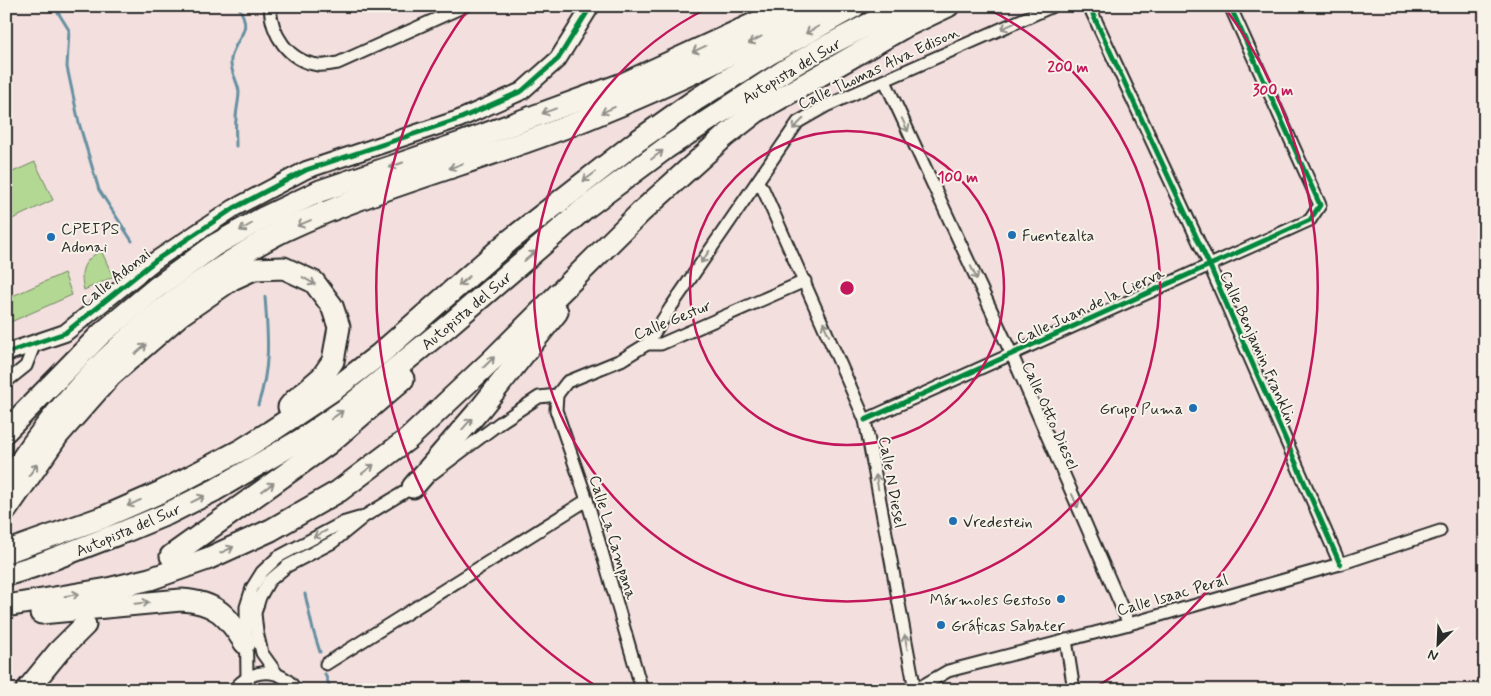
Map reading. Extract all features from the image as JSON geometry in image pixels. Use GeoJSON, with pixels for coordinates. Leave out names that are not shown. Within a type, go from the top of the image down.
{"type":"FeatureCollection","features":[{"type":"Feature","properties":{"kind":"highway"},"geometry":{"type":"LineString","coordinates":[[6,431],[101,334],[156,288],[215,246],[263,218],[320,191],[461,143],[625,82],[791,6]]}},
{"type":"Feature","properties":{"kind":"highway"},"geometry":{"type":"LineString","coordinates":[[6,484],[27,450],[66,401],[99,366],[134,332],[176,298],[229,262],[284,231],[360,199],[597,115],[714,62],[820,6]]}},
{"type":"Feature","properties":{"kind":"highway","name":"Autopista del Sur"},"geometry":{"type":"LineString","coordinates":[[6,552],[104,517],[161,492],[243,449],[270,432],[336,388],[380,354],[509,241],[636,142],[697,99],[761,59],[855,6]]}},
{"type":"Feature","properties":{"kind":"highway","name":"Autopista del Sur"},"geometry":{"type":"LineString","coordinates":[[6,575],[32,568],[167,514],[215,490],[302,439],[338,414],[448,325],[584,209],[666,148],[787,69],[904,6]]}},
{"type":"Feature","properties":{"kind":"highway"},"geometry":{"type":"LineString","coordinates":[[6,606],[108,589],[150,579],[207,559],[271,530],[339,491],[408,439],[492,360],[640,212],[724,137],[756,112],[906,26],[948,6]]}},
{"type":"Feature","properties":{"kind":"highway"},"geometry":{"type":"LineString","coordinates":[[412,487],[481,408],[523,353],[640,212]]}},
{"type":"Feature","properties":{"kind":"highway"},"geometry":{"type":"LineString","coordinates":[[6,510],[58,435],[111,375],[180,314],[232,279],[254,269],[284,268],[314,282],[332,306],[339,327],[333,361],[322,376],[294,401],[270,432]]}},
{"type":"Feature","properties":{"kind":"highway"},"geometry":{"type":"LineString","coordinates":[[171,556],[328,444],[422,362],[448,325]]}},
{"type":"Feature","properties":{"kind":"highway"},"geometry":{"type":"LineString","coordinates":[[6,615],[181,600],[198,601],[211,606],[223,614],[235,627],[245,643]]}},
{"type":"Feature","properties":{"kind":"highway"},"geometry":{"type":"LineString","coordinates":[[26,690],[59,651],[85,625]]}},
{"type":"Feature","properties":{"kind":"street"},"geometry":{"type":"LineString","coordinates":[[270,6],[270,20],[276,35],[285,48],[300,58],[318,65],[338,63],[466,6]]}},
{"type":"Feature","properties":{"kind":"street","name":"Calle Adonai"},"geometry":{"type":"LineString","coordinates":[[6,353],[65,333],[156,260],[234,208],[306,170],[459,119],[522,91],[558,59],[591,6]]}},
{"type":"Feature","properties":{"kind":"street","name":"Calle Thomas Alva Edison"},"geometry":{"type":"LineString","coordinates":[[647,344],[798,122],[826,106],[1053,6]]}},
{"type":"Feature","properties":{"kind":"street","name":"Calle Benjamin Franklin"},"geometry":{"type":"LineString","coordinates":[[1089,6],[1209,264],[1340,564]]}},
{"type":"Feature","properties":{"kind":"street","name":"Calle Juan de la Cierva"},"geometry":{"type":"LineString","coordinates":[[865,420],[1310,220],[1320,205],[1230,6]]}},
{"type":"Feature","properties":{"kind":"street","name":"Calle Otto Diesel"},"geometry":{"type":"LineString","coordinates":[[884,81],[1012,355],[1129,624]]}},
{"type":"Feature","properties":{"kind":"street","name":"Calle N Diesel"},"geometry":{"type":"LineString","coordinates":[[757,182],[763,189],[805,281],[865,420],[915,690]]}},
{"type":"Feature","properties":{"kind":"street","name":"Calle Gestur"},"geometry":{"type":"LineString","coordinates":[[557,395],[568,382],[621,360],[647,344],[661,344],[805,281]]}},
{"type":"Feature","properties":{"kind":"street"},"geometry":{"type":"LineString","coordinates":[[6,382],[26,366],[35,343]]}},
{"type":"Feature","properties":{"kind":"street"},"geometry":{"type":"LineString","coordinates":[[277,674],[262,653],[257,632],[256,613],[260,597],[270,581],[287,566],[333,542],[365,516],[447,464],[501,422],[539,397],[557,395]]}},
{"type":"Feature","properties":{"kind":"street","name":"Calle La Campana"},"geometry":{"type":"LineString","coordinates":[[557,395],[556,410],[587,500],[642,690]]}},
{"type":"Feature","properties":{"kind":"street"},"geometry":{"type":"LineString","coordinates":[[326,664],[587,500]]}},
{"type":"Feature","properties":{"kind":"street"},"geometry":{"type":"LineString","coordinates":[[247,677],[248,668],[245,643],[246,607],[252,588],[262,572],[278,556],[342,523],[365,516]]}},
{"type":"Feature","properties":{"kind":"street","name":"Calle Isaac Peral"},"geometry":{"type":"LineString","coordinates":[[915,690],[948,671],[1129,624],[1340,564],[1440,531]]}},
{"type":"Feature","properties":{"kind":"street"},"geometry":{"type":"LineString","coordinates":[[1066,640],[1074,690]]}},
{"type":"Feature","properties":{"kind":"street"},"geometry":{"type":"LineString","coordinates":[[234,690],[247,677],[261,672],[277,674],[291,682],[296,690]]}},
{"type":"Feature","properties":{"kind":"green space"},"geometry":{"type":"Polygon","coordinates":[[[35,162],[53,200],[6,222],[6,175],[35,162]]]}},
{"type":"Feature","properties":{"kind":"green space"},"geometry":{"type":"Polygon","coordinates":[[[101,250],[113,277],[84,290],[82,271],[86,262],[101,250]]]}},
{"type":"Feature","properties":{"kind":"green space"},"geometry":{"type":"Polygon","coordinates":[[[64,273],[72,295],[6,324],[6,299],[64,273]]]}},
{"type":"Feature","properties":{"kind":"waterway"},"geometry":{"type":"LineString","coordinates":[[54,6],[69,30],[67,67],[79,123],[99,190],[132,241]]}},
{"type":"Feature","properties":{"kind":"waterway"},"geometry":{"type":"LineString","coordinates":[[236,146],[239,92],[231,67],[231,59],[245,22],[238,6]]}},
{"type":"Feature","properties":{"kind":"waterway"},"geometry":{"type":"LineString","coordinates":[[258,405],[267,364],[268,338],[265,297]]}},
{"type":"Feature","properties":{"kind":"waterway"},"geometry":{"type":"LineString","coordinates":[[305,594],[320,652]]}},
{"type":"Feature","properties":{"kind":"waterway"},"geometry":{"type":"LineString","coordinates":[[325,674],[331,690]]}},
{"type":"Feature","properties":{"kind":"cycle path"},"geometry":{"type":"LineString","coordinates":[[6,353],[65,333],[156,260],[234,208],[306,170],[459,119],[522,91],[558,59],[591,6]]}},
{"type":"Feature","properties":{"kind":"cycle path"},"geometry":{"type":"LineString","coordinates":[[1089,6],[1209,264],[1340,564]]}},
{"type":"Feature","properties":{"kind":"cycle path"},"geometry":{"type":"LineString","coordinates":[[865,420],[1310,220],[1320,205],[1230,6]]}},
{"type":"Feature","properties":{"kind":"place","name":"Fuentealta"},"geometry":{"type":"Point","coordinates":[1012,235]}},
{"type":"Feature","properties":{"kind":"place","name":"CPEIPS Adonai"},"geometry":{"type":"Point","coordinates":[51,237]}},
{"type":"Feature","properties":{"kind":"place","name":"Grupo Puma"},"geometry":{"type":"Point","coordinates":[1193,408]}},
{"type":"Feature","properties":{"kind":"place","name":"Vredestein"},"geometry":{"type":"Point","coordinates":[953,521]}},
{"type":"Feature","properties":{"kind":"place","name":"Mármoles Gestoso"},"geometry":{"type":"Point","coordinates":[1061,599]}},
{"type":"Feature","properties":{"kind":"place","name":"Gráficas Sabater"},"geometry":{"type":"Point","coordinates":[941,625]}}]}
